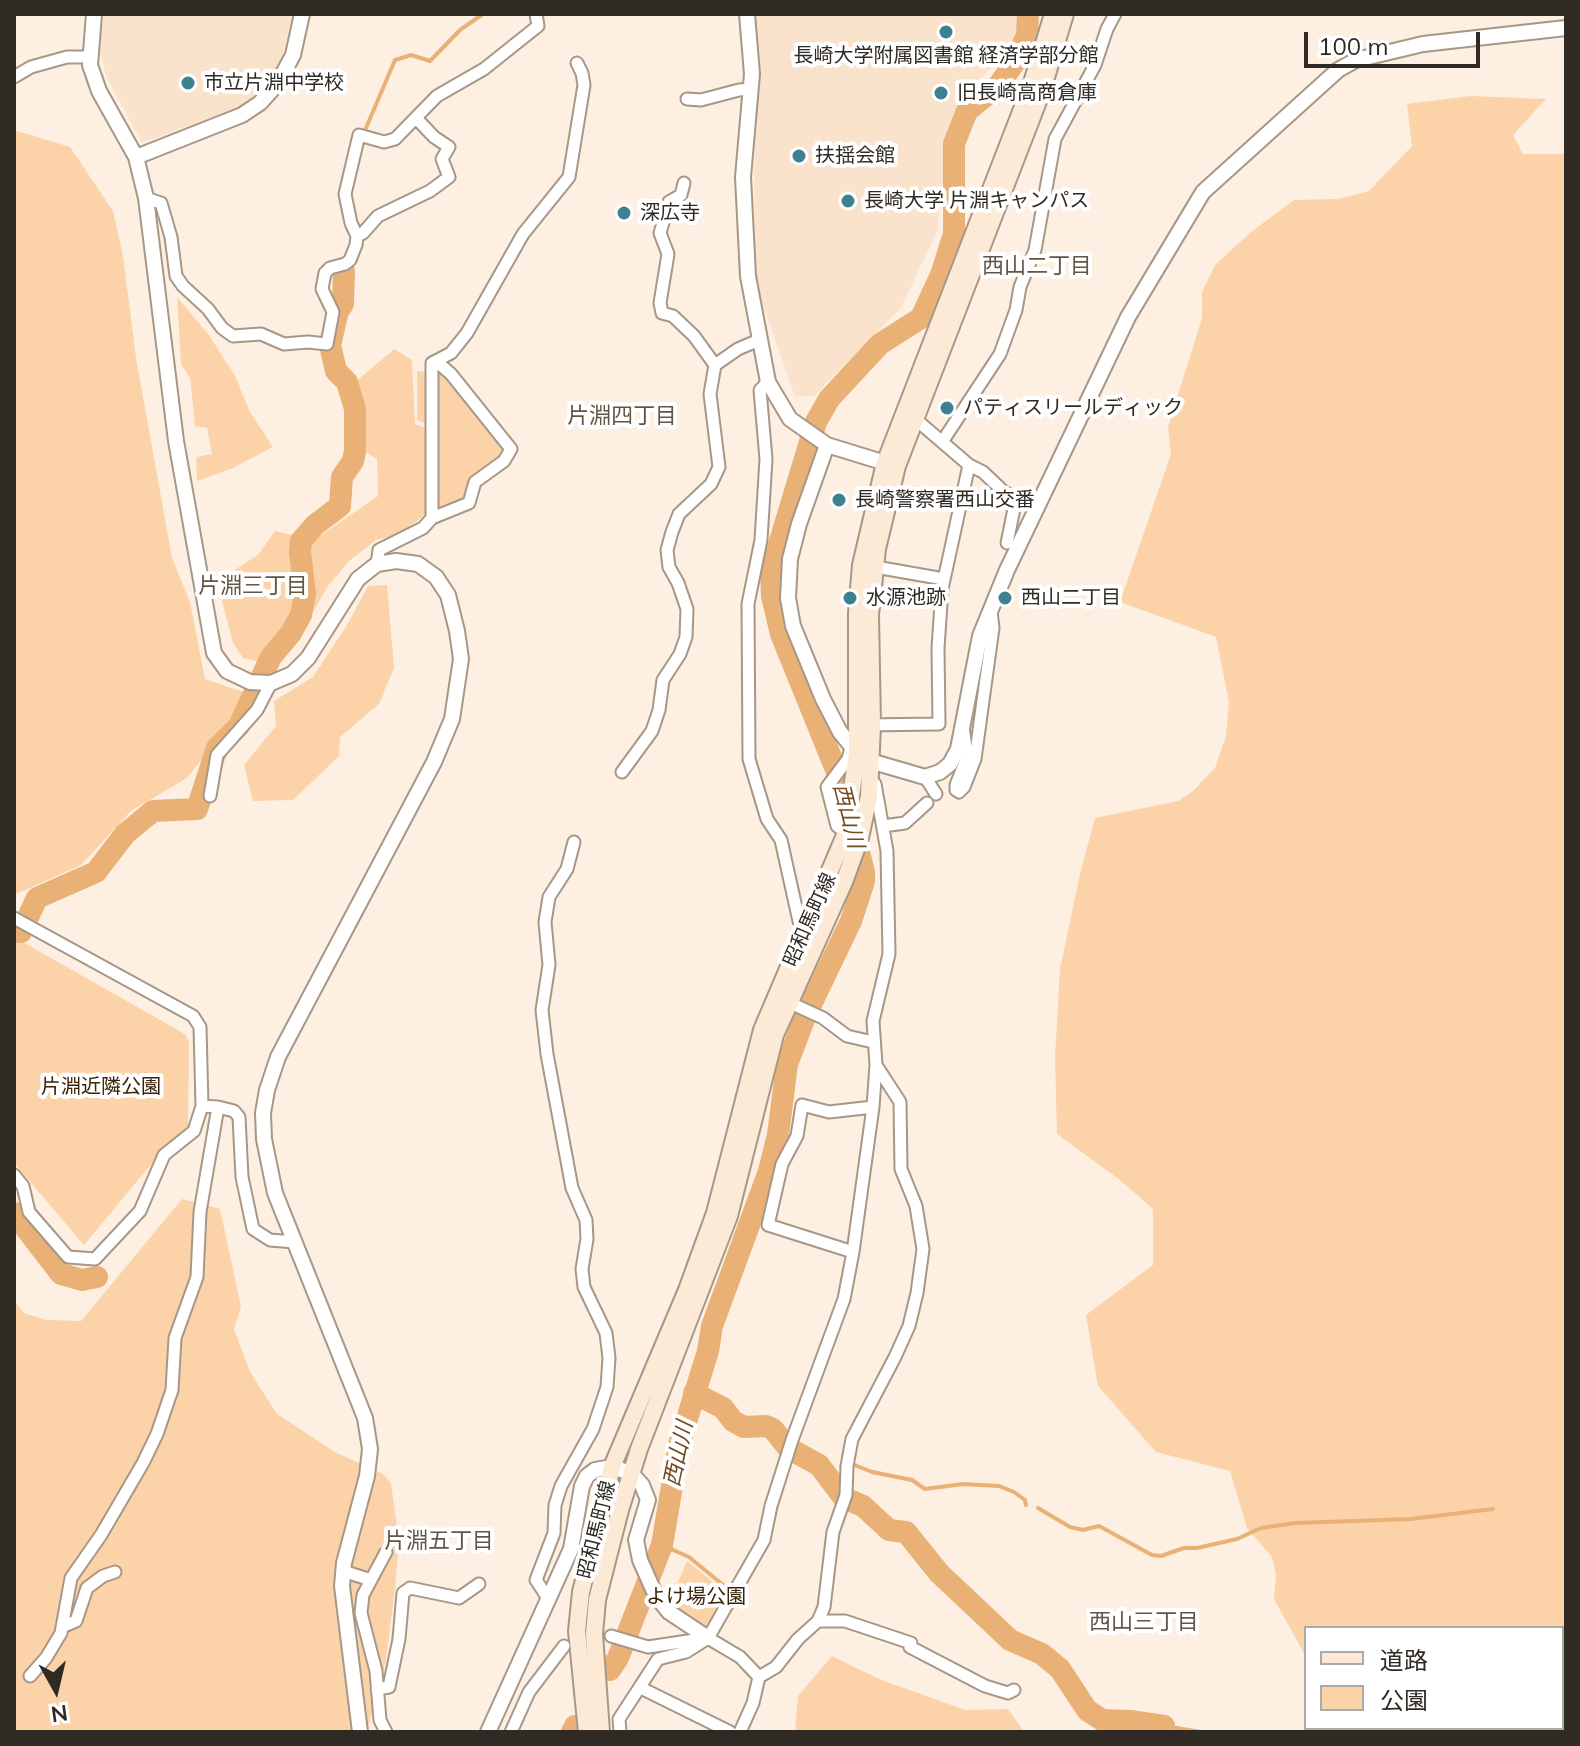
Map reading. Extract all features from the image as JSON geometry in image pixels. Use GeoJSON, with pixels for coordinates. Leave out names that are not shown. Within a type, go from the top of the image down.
{"type":"FeatureCollection","features":[{"type":"Feature","properties":{"kind":"main road","name":"昭和馬町線"},"geometry":{"type":"LineString","coordinates":[[910,416],[1031,86],[1053,14]]}},
{"type":"Feature","properties":{"kind":"main road","name":"昭和馬町線"},"geometry":{"type":"LineString","coordinates":[[846,856],[856,757],[865,725],[870,615],[868,566],[891,464],[1042,91],[1065,14]]}},
{"type":"Feature","properties":{"kind":"main road","name":"昭和馬町線"},"geometry":{"type":"LineString","coordinates":[[601,1732],[594,1634],[597,1600],[631,1473],[729,1216],[775,1035],[869,796],[856,757]]}},
{"type":"Feature","properties":{"kind":"main road","name":"昭和馬町線"},"geometry":{"type":"LineString","coordinates":[[587,1732],[577,1631],[581,1592],[612,1467],[687,1290],[715,1213],[751,1069],[788,1002]]}},
{"type":"Feature","properties":{"kind":"street"},"geometry":{"type":"LineString","coordinates":[[94,14],[89,57],[94,80],[136,157],[146,198],[176,441],[214,653],[227,671],[250,682],[271,683],[292,674],[308,658],[358,579],[377,564],[396,561],[418,564],[436,577],[448,595],[457,631],[461,659],[452,719],[434,762],[278,1057],[263,1113],[269,1172],[365,1418],[370,1449],[367,1476],[342,1586],[360,1732]]}},
{"type":"Feature","properties":{"kind":"street"},"geometry":{"type":"LineString","coordinates":[[136,157],[242,115],[260,103],[278,83],[293,55],[302,14]]}},
{"type":"Feature","properties":{"kind":"street"},"geometry":{"type":"LineString","coordinates":[[357,236],[345,194],[359,135],[384,142],[395,139],[437,96],[484,69],[538,26],[536,14]]}},
{"type":"Feature","properties":{"kind":"street"},"geometry":{"type":"LineString","coordinates":[[747,14],[751,89],[743,177],[748,276],[768,382],[790,419],[827,445],[891,464]]}},
{"type":"Feature","properties":{"kind":"street"},"geometry":{"type":"LineString","coordinates":[[942,442],[1000,354],[1016,310],[1020,287],[1035,250],[1055,139],[1095,65],[1115,14]]}},
{"type":"Feature","properties":{"kind":"street"},"geometry":{"type":"LineString","coordinates":[[856,757],[925,777],[940,772],[950,764],[963,728],[980,636],[991,606],[1066,441],[1128,317],[1203,192],[1338,70],[1356,60],[1423,44],[1566,28]]}},
{"type":"Feature","properties":{"kind":"street"},"geometry":{"type":"LineString","coordinates":[[14,77],[31,67],[67,57],[89,57]]}},
{"type":"Feature","properties":{"kind":"street"},"geometry":{"type":"LineString","coordinates":[[432,518],[432,363],[451,353],[467,333],[523,234],[569,177],[584,85],[577,63]]}},
{"type":"Feature","properties":{"kind":"street"},"geometry":{"type":"LineString","coordinates":[[687,99],[701,100],[751,89]]}},
{"type":"Feature","properties":{"kind":"street"},"geometry":{"type":"LineString","coordinates":[[146,198],[161,203],[171,237],[176,276],[222,328],[233,336],[261,334],[284,344],[327,344],[333,312],[322,289],[325,273],[350,260],[357,236],[378,216],[430,191],[449,177],[442,159],[449,147],[417,119]]}},
{"type":"Feature","properties":{"kind":"street"},"geometry":{"type":"LineString","coordinates":[[684,183],[681,195],[669,202],[660,233],[668,254],[660,303],[662,313],[673,316],[694,336],[715,365]]}},
{"type":"Feature","properties":{"kind":"street"},"geometry":{"type":"LineString","coordinates":[[622,772],[652,731],[659,710],[663,680],[680,654],[686,637],[687,609],[669,567],[667,550],[679,514],[717,477],[718,456],[710,394],[715,365],[738,349],[759,340]]}},
{"type":"Feature","properties":{"kind":"street"},"geometry":{"type":"LineString","coordinates":[[377,564],[379,550],[423,528],[432,518],[469,503],[475,482],[504,461],[511,449],[451,374],[436,361]]}},
{"type":"Feature","properties":{"kind":"street"},"geometry":{"type":"LineString","coordinates":[[768,382],[760,390],[766,459],[762,526],[748,604],[749,759],[767,819],[781,840],[799,921],[812,936]]}},
{"type":"Feature","properties":{"kind":"street"},"geometry":{"type":"LineString","coordinates":[[910,416],[1016,499],[1007,543]]}},
{"type":"Feature","properties":{"kind":"street"},"geometry":{"type":"LineString","coordinates":[[620,1732],[619,1719],[658,1659],[686,1652],[708,1638],[764,1540],[771,1506],[844,1299],[853,1252],[873,1107],[876,999],[889,954],[887,851],[883,826],[856,757],[840,732],[802,652],[788,598],[790,559],[827,445]]}},
{"type":"Feature","properties":{"kind":"street"},"geometry":{"type":"LineString","coordinates":[[846,833],[837,826],[827,787],[856,757],[865,725],[939,724],[938,648],[944,579],[969,465]]}},
{"type":"Feature","properties":{"kind":"street"},"geometry":{"type":"LineString","coordinates":[[868,566],[944,579]]}},
{"type":"Feature","properties":{"kind":"street"},"geometry":{"type":"LineString","coordinates":[[963,728],[967,761],[956,785],[959,792],[975,759],[993,628],[991,606]]}},
{"type":"Feature","properties":{"kind":"street"},"geometry":{"type":"LineString","coordinates":[[210,796],[217,755],[257,710],[271,683]]}},
{"type":"Feature","properties":{"kind":"street"},"geometry":{"type":"LineString","coordinates":[[883,826],[905,823],[931,798],[925,777]]}},
{"type":"Feature","properties":{"kind":"street"},"geometry":{"type":"LineString","coordinates":[[549,1600],[536,1580],[554,1533],[555,1505],[561,1486],[593,1429],[607,1387],[609,1358],[606,1333],[584,1287],[582,1269],[587,1239],[586,1220],[571,1185],[542,1010],[549,965],[545,922],[549,897],[567,869],[574,842]]}},
{"type":"Feature","properties":{"kind":"street"},"geometry":{"type":"LineString","coordinates":[[14,918],[193,1016],[200,1027],[202,1106],[194,1131],[164,1155],[140,1211],[95,1259],[68,1257],[29,1212],[23,1186],[14,1175]]}},
{"type":"Feature","properties":{"kind":"street"},"geometry":{"type":"LineString","coordinates":[[788,1002],[820,1016],[847,1036],[873,1042]]}},
{"type":"Feature","properties":{"kind":"street"},"geometry":{"type":"LineString","coordinates":[[740,1732],[753,1703],[759,1677],[776,1667],[798,1639],[818,1621],[824,1607],[833,1532],[845,1499],[852,1439],[909,1326],[917,1293],[923,1249],[916,1206],[901,1169],[900,1102],[876,1065]]}},
{"type":"Feature","properties":{"kind":"street"},"geometry":{"type":"LineString","coordinates":[[853,1252],[768,1225],[782,1164],[797,1136],[802,1105],[829,1112],[873,1107]]}},
{"type":"Feature","properties":{"kind":"street"},"geometry":{"type":"LineString","coordinates":[[202,1106],[234,1111],[239,1117],[242,1177],[253,1229],[270,1240],[294,1242]]}},
{"type":"Feature","properties":{"kind":"street"},"geometry":{"type":"LineString","coordinates":[[30,1676],[46,1658],[62,1627],[71,1578],[101,1535],[143,1463],[172,1390],[175,1338],[197,1277],[200,1212],[218,1107]]}},
{"type":"Feature","properties":{"kind":"street"},"geometry":{"type":"LineString","coordinates":[[488,1732],[571,1549],[582,1486],[587,1476],[595,1470],[612,1467],[631,1473],[642,1485],[648,1500],[636,1540],[640,1560],[656,1596],[669,1612],[740,1657],[759,1677]]}},
{"type":"Feature","properties":{"kind":"street"},"geometry":{"type":"LineString","coordinates":[[386,1552],[363,1595],[361,1613],[376,1671],[380,1720],[386,1732]]}},
{"type":"Feature","properties":{"kind":"street"},"geometry":{"type":"LineString","coordinates":[[343,1571],[371,1580]]}},
{"type":"Feature","properties":{"kind":"street"},"geometry":{"type":"LineString","coordinates":[[62,1627],[76,1621],[87,1588],[103,1576],[115,1572]]}},
{"type":"Feature","properties":{"kind":"street"},"geometry":{"type":"LineString","coordinates":[[377,1689],[389,1687],[399,1639],[403,1593],[410,1588],[459,1598],[479,1584]]}},
{"type":"Feature","properties":{"kind":"street"},"geometry":{"type":"LineString","coordinates":[[818,1621],[845,1621],[911,1643],[910,1647],[985,1686],[1008,1693],[1014,1690]]}},
{"type":"Feature","properties":{"kind":"street"},"geometry":{"type":"LineString","coordinates":[[611,1636],[648,1647],[708,1638]]}},
{"type":"Feature","properties":{"kind":"street"},"geometry":{"type":"LineString","coordinates":[[511,1732],[529,1692],[564,1646]]}},
{"type":"Feature","properties":{"kind":"street"},"geometry":{"type":"LineString","coordinates":[[641,1688],[730,1732]]}},
{"type":"Feature","properties":{"kind":"shaded area","name":"市立片淵中学校"},"geometry":{"type":"Polygon","coordinates":[[[104,14],[293,14],[281,62],[262,89],[242,106],[142,143],[107,78],[98,45],[104,14]]]}},
{"type":"Feature","properties":{"kind":"shaded area","name":"長崎大学 片淵キャンパス"},"geometry":{"type":"Polygon","coordinates":[[[754,14],[1016,14],[1019,29],[1014,43],[967,93],[949,132],[937,231],[901,308],[814,396],[795,397],[755,282],[754,171],[759,51],[754,14]]]}},
{"type":"Feature","properties":{"kind":"green space"},"geometry":{"type":"Polygon","coordinates":[[[1470,96],[1546,99],[1513,135],[1523,154],[1566,154],[1566,1732],[1314,1732],[1564,1730],[1564,1626],[1304,1626],[1304,1653],[1274,1599],[1276,1576],[1272,1557],[1247,1528],[1230,1471],[1156,1452],[1098,1386],[1086,1315],[1153,1265],[1153,1209],[1120,1180],[1057,1134],[1055,1058],[1060,969],[1095,818],[1178,801],[1193,791],[1215,768],[1226,736],[1229,702],[1216,637],[1120,602],[1171,454],[1168,427],[1202,318],[1202,292],[1215,265],[1251,232],[1294,200],[1338,199],[1369,191],[1412,146],[1407,104],[1470,96]]]}},
{"type":"Feature","properties":{"kind":"green space"},"geometry":{"type":"Polygon","coordinates":[[[14,130],[70,147],[113,211],[172,558],[190,602],[205,679],[252,695],[187,778],[131,811],[81,865],[14,895],[14,130]]]}},
{"type":"Feature","properties":{"kind":"green space"},"geometry":{"type":"Polygon","coordinates":[[[177,297],[209,335],[235,376],[250,412],[273,447],[233,468],[197,481],[196,457],[212,454],[207,428],[195,426],[190,378],[181,364],[177,297]]]}},
{"type":"Feature","properties":{"kind":"green space"},"geometry":{"type":"Polygon","coordinates":[[[394,349],[412,360],[415,424],[426,428],[425,515],[398,535],[376,540],[349,561],[328,586],[295,643],[281,658],[261,662],[243,658],[233,643],[222,601],[236,569],[258,555],[275,531],[314,540],[378,496],[377,459],[357,447],[360,401],[353,384],[394,349]]]}},
{"type":"Feature","properties":{"kind":"green space"},"geometry":{"type":"Polygon","coordinates":[[[417,371],[440,372],[506,448],[467,500],[437,511],[438,428],[417,420],[417,371]]]}},
{"type":"Feature","properties":{"kind":"green space"},"geometry":{"type":"Polygon","coordinates":[[[387,585],[394,668],[379,704],[340,737],[339,756],[293,800],[253,801],[244,765],[276,726],[274,701],[313,677],[368,586],[387,585]]]}},
{"type":"Feature","properties":{"kind":"green space","name":"片淵近隣公園"},"geometry":{"type":"Polygon","coordinates":[[[14,937],[186,1035],[189,1043],[188,1127],[163,1150],[84,1245],[14,1163],[14,937]]]}},
{"type":"Feature","properties":{"kind":"green space"},"geometry":{"type":"Polygon","coordinates":[[[182,1199],[220,1209],[241,1307],[234,1329],[250,1372],[277,1414],[335,1452],[383,1474],[391,1483],[399,1542],[395,1588],[386,1660],[367,1732],[14,1732],[14,1300],[24,1313],[46,1320],[81,1321],[182,1199]]]}},
{"type":"Feature","properties":{"kind":"green space","name":"よけ場公園"},"geometry":{"type":"Polygon","coordinates":[[[687,1561],[729,1595],[706,1631],[669,1604],[687,1561]]]}},
{"type":"Feature","properties":{"kind":"green space"},"geometry":{"type":"Polygon","coordinates":[[[832,1656],[879,1679],[965,1710],[1008,1709],[1023,1730],[1032,1732],[795,1732],[798,1696],[832,1656]]]}},
{"type":"Feature","properties":{"kind":"waterway"},"geometry":{"type":"LineString","coordinates":[[366,128],[395,60],[411,55],[430,61],[460,30],[483,14]]}},
{"type":"Feature","properties":{"kind":"waterway","name":"西山川"},"geometry":{"type":"LineString","coordinates":[[610,1670],[618,1658],[662,1545],[679,1445],[708,1351],[712,1326],[769,1171],[778,1135],[787,1064],[805,1017],[851,921],[864,881],[841,782],[781,634],[772,596],[771,571],[816,422],[829,399],[880,344],[921,318],[941,275],[954,234],[954,144],[967,111],[998,86],[1015,62],[1027,35],[1028,14]]}},
{"type":"Feature","properties":{"kind":"waterway"},"geometry":{"type":"LineString","coordinates":[[14,931],[21,932],[37,898],[96,872],[125,834],[153,811],[197,809],[217,748],[239,726],[271,657],[301,615],[305,594],[301,541],[315,525],[340,506],[342,477],[353,461],[355,451],[355,409],[347,382],[336,371],[330,345],[338,311],[343,304],[344,271]]}},
{"type":"Feature","properties":{"kind":"waterway"},"geometry":{"type":"LineString","coordinates":[[14,1213],[61,1274],[82,1280],[97,1277]]}},
{"type":"Feature","properties":{"kind":"waterway"},"geometry":{"type":"LineString","coordinates":[[694,1393],[723,1408],[733,1421],[744,1427],[766,1426],[773,1429],[788,1448],[819,1465],[844,1498],[863,1506],[889,1530],[906,1532],[939,1573],[1010,1640],[1042,1654],[1060,1669],[1087,1710],[1102,1720],[1164,1726]]}},
{"type":"Feature","properties":{"kind":"waterway"},"geometry":{"type":"LineString","coordinates":[[852,1464],[872,1472],[912,1480],[925,1489],[963,1484],[999,1486],[1014,1492],[1025,1500],[1026,1505]]}},
{"type":"Feature","properties":{"kind":"waterway"},"geometry":{"type":"LineString","coordinates":[[819,1465],[824,1465]]}},
{"type":"Feature","properties":{"kind":"waterway"},"geometry":{"type":"LineString","coordinates":[[1038,1508],[1070,1527],[1083,1530],[1099,1526],[1152,1555],[1161,1556],[1184,1548],[1237,1539],[1261,1528],[1295,1523],[1411,1519],[1493,1509]]}},
{"type":"Feature","properties":{"kind":"waterway"},"geometry":{"type":"LineString","coordinates":[[662,1545],[689,1557],[728,1589]]}},
{"type":"Feature","properties":{"kind":"waterway","name":"西山川"},"geometry":{"type":"LineString","coordinates":[[572,1732],[575,1726]]}},
{"type":"Feature","properties":{"kind":"waterway"},"geometry":{"type":"LineString","coordinates":[[1164,1726],[1201,1732]]}},
{"type":"Feature","properties":{"kind":"place","name":"長崎大学附属図書館 経済学部分館"},"geometry":{"type":"Point","coordinates":[946,32]}},
{"type":"Feature","properties":{"kind":"place","name":"市立片淵中学校"},"geometry":{"type":"Point","coordinates":[188,83]}},
{"type":"Feature","properties":{"kind":"place","name":"旧長崎高商倉庫"},"geometry":{"type":"Point","coordinates":[941,93]}},
{"type":"Feature","properties":{"kind":"place","name":"扶揺会館"},"geometry":{"type":"Point","coordinates":[799,156]}},
{"type":"Feature","properties":{"kind":"place","name":"長崎大学 片淵キャンパス"},"geometry":{"type":"Point","coordinates":[848,201]}},
{"type":"Feature","properties":{"kind":"place","name":"深広寺"},"geometry":{"type":"Point","coordinates":[624,213]}},
{"type":"Feature","properties":{"kind":"place","name":"パティスリールディック"},"geometry":{"type":"Point","coordinates":[947,408]}},
{"type":"Feature","properties":{"kind":"place","name":"長崎警察署西山交番"},"geometry":{"type":"Point","coordinates":[839,500]}},
{"type":"Feature","properties":{"kind":"place","name":"水源池跡"},"geometry":{"type":"Point","coordinates":[850,598]}},
{"type":"Feature","properties":{"kind":"place","name":"西山二丁目"},"geometry":{"type":"Point","coordinates":[1005,598]}},
{"type":"Feature","properties":{"kind":"district","name":"西山二丁目"},"geometry":{"type":"Point","coordinates":[1037,266]}},
{"type":"Feature","properties":{"kind":"district","name":"片淵四丁目"},"geometry":{"type":"Point","coordinates":[622,416]}},
{"type":"Feature","properties":{"kind":"district","name":"片淵三丁目"},"geometry":{"type":"Point","coordinates":[253,586]}},
{"type":"Feature","properties":{"kind":"district","name":"片淵五丁目"},"geometry":{"type":"Point","coordinates":[439,1541]}},
{"type":"Feature","properties":{"kind":"district","name":"西山三丁目"},"geometry":{"type":"Point","coordinates":[1144,1622]}}]}
